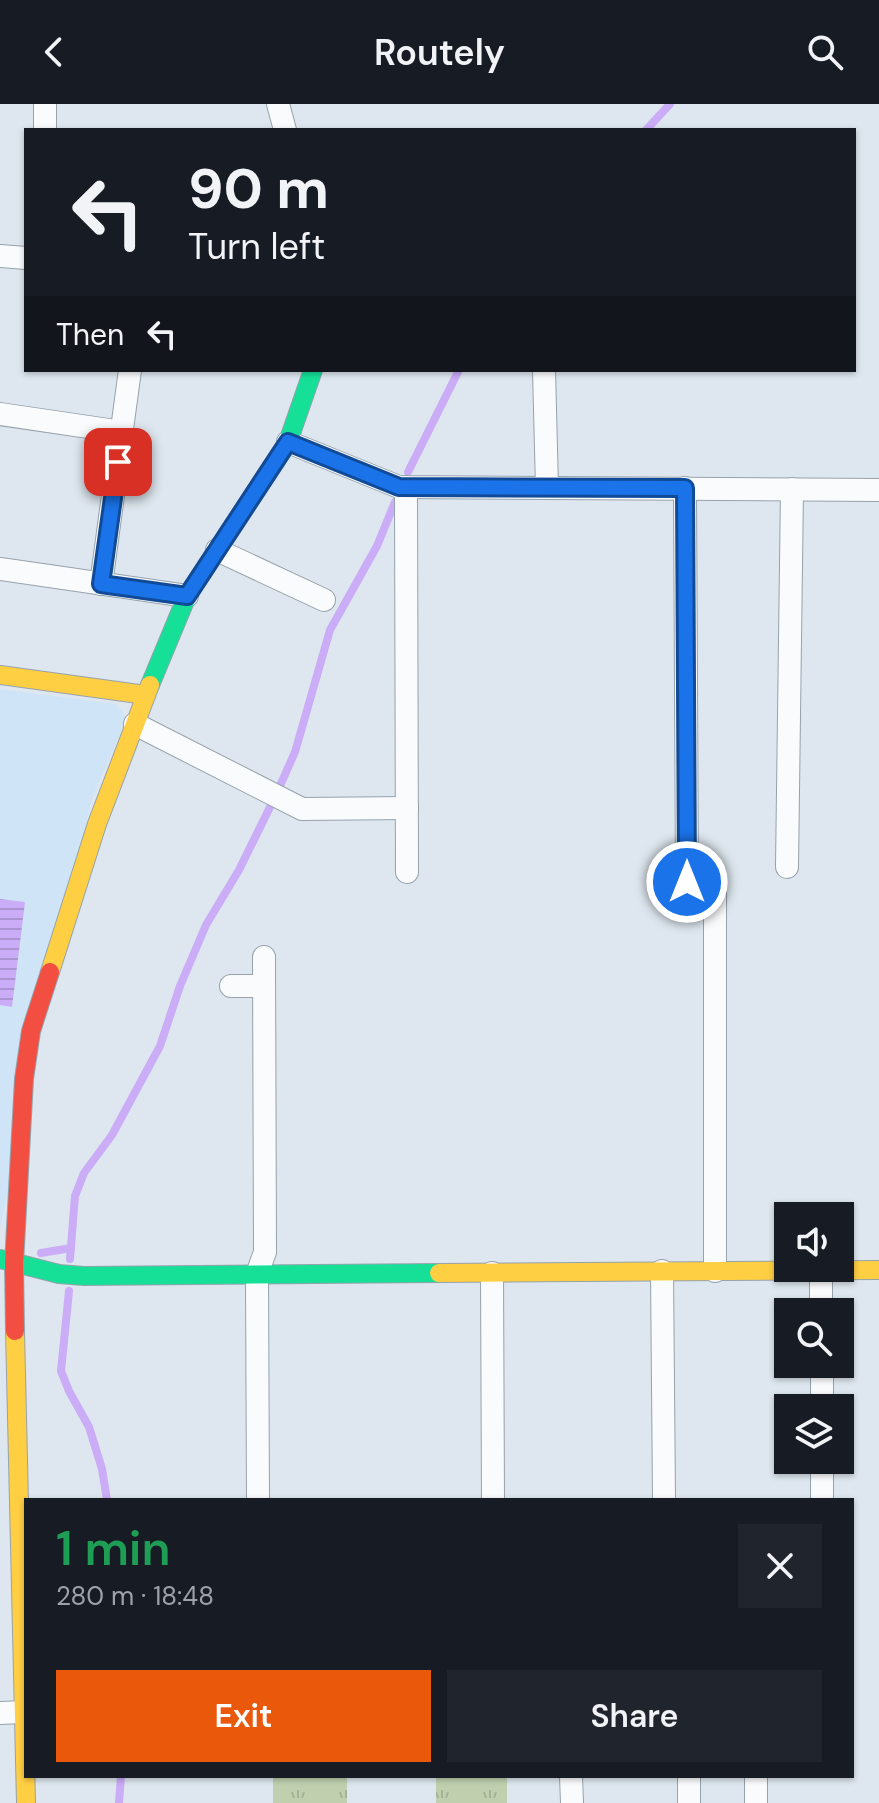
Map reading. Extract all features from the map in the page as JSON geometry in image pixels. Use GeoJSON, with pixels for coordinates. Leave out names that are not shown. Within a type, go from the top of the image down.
{"type":"FeatureCollection","features":[{"type":"Feature","properties":{"kind":"street"},"geometry":{"type":"LineString","coordinates":[[45,104],[45,128]]}},
{"type":"Feature","properties":{"kind":"street"},"geometry":{"type":"LineString","coordinates":[[278,104],[284,128]]}},
{"type":"Feature","properties":{"kind":"street"},"geometry":{"type":"LineString","coordinates":[[0,256],[24,258]]}},
{"type":"Feature","properties":{"kind":"street"},"geometry":{"type":"LineString","coordinates":[[101,584],[130,372]]}},
{"type":"Feature","properties":{"kind":"street"},"geometry":{"type":"LineString","coordinates":[[24,1742],[10,1614],[20,1497],[7,1262],[31,1031],[97,824],[187,596],[288,442],[312,372]]}},
{"type":"Feature","properties":{"kind":"street"},"geometry":{"type":"LineString","coordinates":[[544,372],[547,488]]}},
{"type":"Feature","properties":{"kind":"street"},"geometry":{"type":"LineString","coordinates":[[0,414],[122,432]]}},
{"type":"Feature","properties":{"kind":"street"},"geometry":{"type":"LineString","coordinates":[[288,442],[399,487],[879,490]]}},
{"type":"Feature","properties":{"kind":"street"},"geometry":{"type":"LineString","coordinates":[[406,487],[407,872]]}},
{"type":"Feature","properties":{"kind":"street"},"geometry":{"type":"LineString","coordinates":[[685,488],[687,882]]}},
{"type":"Feature","properties":{"kind":"street"},"geometry":{"type":"LineString","coordinates":[[787,867],[792,489]]}},
{"type":"Feature","properties":{"kind":"street"},"geometry":{"type":"LineString","coordinates":[[217,550],[324,600]]}},
{"type":"Feature","properties":{"kind":"street"},"geometry":{"type":"LineString","coordinates":[[0,569],[187,596]]}},
{"type":"Feature","properties":{"kind":"street"},"geometry":{"type":"LineString","coordinates":[[0,675],[146,695]]}},
{"type":"Feature","properties":{"kind":"street"},"geometry":{"type":"LineString","coordinates":[[135,724],[302,809],[407,808]]}},
{"type":"Feature","properties":{"kind":"street"},"geometry":{"type":"LineString","coordinates":[[715,890],[715,1271]]}},
{"type":"Feature","properties":{"kind":"street"},"geometry":{"type":"LineString","coordinates":[[258,1498],[257,1274],[265,1252],[264,957]]}},
{"type":"Feature","properties":{"kind":"street"},"geometry":{"type":"LineString","coordinates":[[231,986],[264,986]]}},
{"type":"Feature","properties":{"kind":"street"},"geometry":{"type":"LineString","coordinates":[[7,1262],[59,1274],[84,1276],[774,1270]]}},
{"type":"Feature","properties":{"kind":"street"},"geometry":{"type":"LineString","coordinates":[[854,1270],[879,1270]]}},
{"type":"Feature","properties":{"kind":"street"},"geometry":{"type":"LineString","coordinates":[[662,1271],[664,1498]]}},
{"type":"Feature","properties":{"kind":"street"},"geometry":{"type":"LineString","coordinates":[[492,1273],[493,1498]]}},
{"type":"Feature","properties":{"kind":"street"},"geometry":{"type":"LineString","coordinates":[[822,1474],[822,1498]]}},
{"type":"Feature","properties":{"kind":"street"},"geometry":{"type":"LineString","coordinates":[[0,1713],[23,1712]]}},
{"type":"Feature","properties":{"kind":"street"},"geometry":{"type":"LineString","coordinates":[[25,1778],[26,1803]]}},
{"type":"Feature","properties":{"kind":"street"},"geometry":{"type":"LineString","coordinates":[[571,1778],[572,1803]]}},
{"type":"Feature","properties":{"kind":"street"},"geometry":{"type":"LineString","coordinates":[[689,1778],[689,1803]]}},
{"type":"Feature","properties":{"kind":"street"},"geometry":{"type":"LineString","coordinates":[[756,1778],[756,1803]]}},
{"type":"Feature","properties":{"kind":"shaded area"},"geometry":{"type":"Polygon","coordinates":[[[0,689],[116,704],[127,718],[92,798],[0,1228],[0,689]]]}},
{"type":"Feature","properties":{"kind":"shaded area"},"geometry":{"type":"Polygon","coordinates":[[[0,899],[25,902],[12,1007],[0,1005],[0,899]]]}},
{"type":"Feature","properties":{"kind":"green space"},"geometry":{"type":"Polygon","coordinates":[[[273,1778],[347,1778],[347,1803],[273,1803],[273,1778]]]}},
{"type":"Feature","properties":{"kind":"green space"},"geometry":{"type":"Polygon","coordinates":[[[436,1778],[507,1778],[507,1803],[436,1803],[436,1778]]]}},
{"type":"Feature","properties":{"kind":"waterway"},"geometry":{"type":"LineString","coordinates":[[648,128],[670,104]]}},
{"type":"Feature","properties":{"kind":"waterway"},"geometry":{"type":"LineString","coordinates":[[408,472],[458,372]]}},
{"type":"Feature","properties":{"kind":"waterway"},"geometry":{"type":"LineString","coordinates":[[70,1259],[75,1196],[84,1173],[112,1135],[160,1046],[180,986],[206,925],[239,870],[295,752],[330,630],[377,546],[395,502]]}},
{"type":"Feature","properties":{"kind":"waterway"},"geometry":{"type":"LineString","coordinates":[[41,1253],[71,1248]]}},
{"type":"Feature","properties":{"kind":"waterway"},"geometry":{"type":"LineString","coordinates":[[69,1291],[61,1371],[89,1427],[102,1469],[107,1498]]}},
{"type":"Feature","properties":{"kind":"waterway"},"geometry":{"type":"LineString","coordinates":[[119,1803],[121,1778]]}},
{"type":"Feature","properties":{"kind":"traffic: fast"},"geometry":{"type":"LineString","coordinates":[[150,685],[187,596],[288,442],[312,372]]}},
{"type":"Feature","properties":{"kind":"traffic: fast"},"geometry":{"type":"LineString","coordinates":[[0,1259],[59,1274],[84,1276],[439,1273]]}},
{"type":"Feature","properties":{"kind":"traffic: slow"},"geometry":{"type":"LineString","coordinates":[[0,675],[146,695]]}},
{"type":"Feature","properties":{"kind":"traffic: slow"},"geometry":{"type":"LineString","coordinates":[[50,972],[97,824],[150,685]]}},
{"type":"Feature","properties":{"kind":"traffic: slow"},"geometry":{"type":"LineString","coordinates":[[439,1273],[879,1270]]}},
{"type":"Feature","properties":{"kind":"traffic: slow"},"geometry":{"type":"LineString","coordinates":[[15,1331],[24,1717]]}},
{"type":"Feature","properties":{"kind":"traffic: slow"},"geometry":{"type":"LineString","coordinates":[[25,1778],[26,1803]]}},
{"type":"Feature","properties":{"kind":"traffic: jam"},"geometry":{"type":"LineString","coordinates":[[15,1331],[14,1264],[24,1079],[31,1031],[50,972]]}},
{"type":"Feature","properties":{"kind":"route"},"geometry":{"type":"LineString","coordinates":[[118,462],[101,584],[187,596],[288,442],[399,487],[685,488],[687,882]]}}]}
